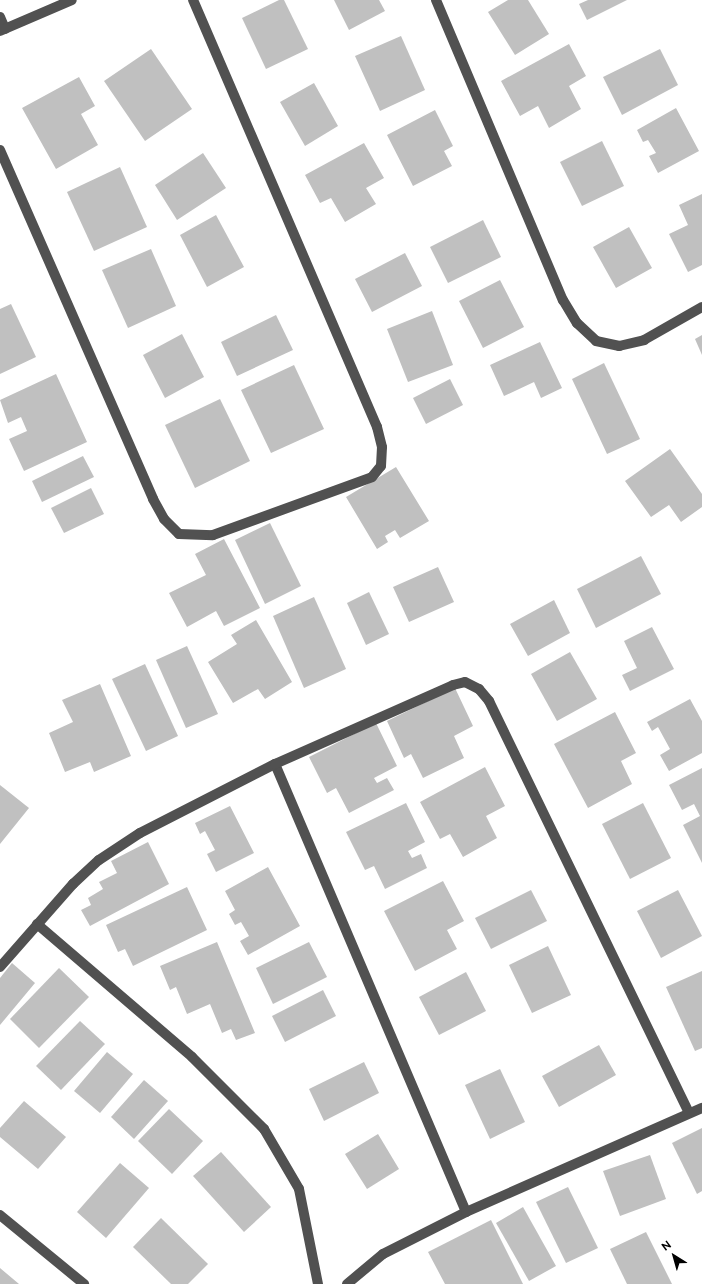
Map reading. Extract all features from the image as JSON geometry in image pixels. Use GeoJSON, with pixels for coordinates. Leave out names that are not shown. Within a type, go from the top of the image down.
{"type":"FeatureCollection","features":[{"type":"Feature","properties":{"kind":"street"},"geometry":{"type":"LineString","coordinates":[[0,16],[3,30],[72,0]]}},
{"type":"Feature","properties":{"kind":"street"},"geometry":{"type":"LineString","coordinates":[[0,150],[153,499],[164,519],[179,534],[213,535],[372,477],[381,466],[382,447],[377,427],[193,0]]}},
{"type":"Feature","properties":{"kind":"street"},"geometry":{"type":"LineString","coordinates":[[436,0],[563,300],[577,323],[596,341],[619,346],[644,340],[702,307]]}},
{"type":"Feature","properties":{"kind":"street"},"geometry":{"type":"LineString","coordinates":[[0,967],[73,884],[99,860],[140,833],[275,764],[453,685],[465,682],[479,690],[489,701],[689,1113]]}},
{"type":"Feature","properties":{"kind":"street"},"geometry":{"type":"LineString","coordinates":[[275,764],[466,1212]]}},
{"type":"Feature","properties":{"kind":"street"},"geometry":{"type":"LineString","coordinates":[[37,924],[192,1057],[264,1129],[299,1189],[318,1284]]}},
{"type":"Feature","properties":{"kind":"street"},"geometry":{"type":"LineString","coordinates":[[347,1284],[383,1254],[466,1212],[702,1108]]}},
{"type":"Feature","properties":{"kind":"street"},"geometry":{"type":"LineString","coordinates":[[0,1215],[84,1284]]}},
{"type":"Feature","properties":{"kind":"building"},"geometry":{"type":"Polygon","coordinates":[[[279,0],[284,0],[308,49],[266,69],[242,18],[279,0]]]}},
{"type":"Feature","properties":{"kind":"building"},"geometry":{"type":"Polygon","coordinates":[[[334,0],[379,0],[385,11],[349,30],[334,0]]]}},
{"type":"Feature","properties":{"kind":"building"},"geometry":{"type":"Polygon","coordinates":[[[508,0],[528,0],[549,34],[515,55],[488,12],[508,0]]]}},
{"type":"Feature","properties":{"kind":"building"},"geometry":{"type":"Polygon","coordinates":[[[588,0],[627,0],[587,20],[579,4],[588,0]]]}},
{"type":"Feature","properties":{"kind":"building"},"geometry":{"type":"Polygon","coordinates":[[[401,36],[425,90],[380,111],[355,56],[401,36]]]}},
{"type":"Feature","properties":{"kind":"building"},"geometry":{"type":"Polygon","coordinates":[[[569,44],[586,76],[569,86],[581,109],[549,128],[538,106],[520,116],[501,81],[569,44]]]}},
{"type":"Feature","properties":{"kind":"building"},"geometry":{"type":"Polygon","coordinates":[[[151,49],[192,109],[145,141],[104,81],[151,49]]]}},
{"type":"Feature","properties":{"kind":"building"},"geometry":{"type":"Polygon","coordinates":[[[660,49],[678,85],[622,115],[603,77],[660,49]]]}},
{"type":"Feature","properties":{"kind":"building"},"geometry":{"type":"Polygon","coordinates":[[[79,77],[95,106],[81,114],[98,145],[56,169],[22,108],[79,77]]]}},
{"type":"Feature","properties":{"kind":"building"},"geometry":{"type":"Polygon","coordinates":[[[314,83],[338,126],[305,146],[280,102],[314,83]]]}},
{"type":"Feature","properties":{"kind":"building"},"geometry":{"type":"Polygon","coordinates":[[[676,108],[699,151],[658,173],[649,156],[656,153],[648,140],[643,142],[637,130],[676,108]]]}},
{"type":"Feature","properties":{"kind":"building"},"geometry":{"type":"Polygon","coordinates":[[[435,110],[453,146],[444,151],[452,166],[413,186],[387,135],[435,110]]]}},
{"type":"Feature","properties":{"kind":"building"},"geometry":{"type":"Polygon","coordinates":[[[602,141],[624,186],[582,206],[560,162],[602,141]]]}},
{"type":"Feature","properties":{"kind":"building"},"geometry":{"type":"Polygon","coordinates":[[[364,143],[384,178],[366,188],[376,204],[345,222],[331,198],[320,203],[305,175],[364,143]]]}},
{"type":"Feature","properties":{"kind":"building"},"geometry":{"type":"Polygon","coordinates":[[[203,153],[226,188],[177,220],[155,185],[203,153]]]}},
{"type":"Feature","properties":{"kind":"building"},"geometry":{"type":"Polygon","coordinates":[[[120,167],[147,227],[94,251],[67,192],[120,167]]]}},
{"type":"Feature","properties":{"kind":"building"},"geometry":{"type":"Polygon","coordinates":[[[702,194],[702,265],[688,272],[669,234],[688,225],[679,205],[702,194]]]}},
{"type":"Feature","properties":{"kind":"building"},"geometry":{"type":"Polygon","coordinates":[[[216,215],[244,267],[207,287],[180,235],[216,215]]]}},
{"type":"Feature","properties":{"kind":"building"},"geometry":{"type":"Polygon","coordinates":[[[483,220],[501,257],[448,283],[430,247],[483,220]]]}},
{"type":"Feature","properties":{"kind":"building"},"geometry":{"type":"Polygon","coordinates":[[[629,227],[652,268],[616,288],[593,247],[629,227]]]}},
{"type":"Feature","properties":{"kind":"building"},"geometry":{"type":"Polygon","coordinates":[[[151,249],[176,306],[128,328],[102,270],[151,249]]]}},
{"type":"Feature","properties":{"kind":"building"},"geometry":{"type":"Polygon","coordinates":[[[405,253],[422,286],[372,312],[355,279],[405,253]]]}},
{"type":"Feature","properties":{"kind":"building"},"geometry":{"type":"Polygon","coordinates":[[[500,280],[524,327],[483,348],[459,301],[500,280]]]}},
{"type":"Feature","properties":{"kind":"building"},"geometry":{"type":"Polygon","coordinates":[[[11,304],[36,357],[0,374],[0,309],[11,304]]]}},
{"type":"Feature","properties":{"kind":"building"},"geometry":{"type":"Polygon","coordinates":[[[432,311],[453,365],[408,382],[387,329],[432,311]]]}},
{"type":"Feature","properties":{"kind":"building"},"geometry":{"type":"Polygon","coordinates":[[[276,315],[293,350],[237,376],[221,342],[276,315]]]}},
{"type":"Feature","properties":{"kind":"building"},"geometry":{"type":"Polygon","coordinates":[[[182,334],[204,377],[165,398],[143,355],[182,334]]]}},
{"type":"Feature","properties":{"kind":"building"},"geometry":{"type":"Polygon","coordinates":[[[702,335],[702,355],[695,339],[702,335]]]}},
{"type":"Feature","properties":{"kind":"building"},"geometry":{"type":"Polygon","coordinates":[[[540,342],[562,388],[541,398],[534,382],[504,396],[490,365],[540,342]]]}},
{"type":"Feature","properties":{"kind":"building"},"geometry":{"type":"Polygon","coordinates":[[[604,363],[640,439],[607,454],[572,379],[604,363]]]}},
{"type":"Feature","properties":{"kind":"building"},"geometry":{"type":"Polygon","coordinates":[[[294,365],[324,429],[271,453],[241,390],[294,365]]]}},
{"type":"Feature","properties":{"kind":"building"},"geometry":{"type":"Polygon","coordinates":[[[56,374],[87,442],[24,471],[9,439],[27,431],[21,417],[8,423],[0,400],[56,374]]]}},
{"type":"Feature","properties":{"kind":"building"},"geometry":{"type":"Polygon","coordinates":[[[450,379],[463,405],[426,424],[413,398],[450,379]]]}},
{"type":"Feature","properties":{"kind":"building"},"geometry":{"type":"Polygon","coordinates":[[[220,399],[250,461],[195,488],[165,425],[220,399]]]}},
{"type":"Feature","properties":{"kind":"building"},"geometry":{"type":"Polygon","coordinates":[[[670,449],[702,494],[702,507],[681,522],[669,505],[651,517],[625,481],[670,449]]]}},
{"type":"Feature","properties":{"kind":"building"},"geometry":{"type":"Polygon","coordinates":[[[83,456],[94,477],[42,502],[32,481],[83,456]]]}},
{"type":"Feature","properties":{"kind":"building"},"geometry":{"type":"Polygon","coordinates":[[[396,467],[429,521],[400,538],[395,530],[385,536],[388,542],[377,549],[346,497],[396,467]]]}},
{"type":"Feature","properties":{"kind":"building"},"geometry":{"type":"Polygon","coordinates":[[[91,488],[104,514],[64,533],[51,508],[91,488]]]}},
{"type":"Feature","properties":{"kind":"building"},"geometry":{"type":"Polygon","coordinates":[[[270,523],[301,586],[265,604],[235,540],[270,523]]]}},
{"type":"Feature","properties":{"kind":"building"},"geometry":{"type":"Polygon","coordinates":[[[224,539],[260,608],[224,626],[216,611],[187,627],[169,593],[206,575],[195,554],[224,539]]]}},
{"type":"Feature","properties":{"kind":"building"},"geometry":{"type":"Polygon","coordinates":[[[641,556],[661,594],[596,628],[577,589],[641,556]]]}},
{"type":"Feature","properties":{"kind":"building"},"geometry":{"type":"Polygon","coordinates":[[[438,567],[454,602],[409,622],[393,587],[438,567]]]}},
{"type":"Feature","properties":{"kind":"building"},"geometry":{"type":"Polygon","coordinates":[[[369,592],[389,634],[366,645],[347,603],[369,592]]]}},
{"type":"Feature","properties":{"kind":"building"},"geometry":{"type":"Polygon","coordinates":[[[314,597],[346,669],[304,688],[273,616],[314,597]]]}},
{"type":"Feature","properties":{"kind":"building"},"geometry":{"type":"Polygon","coordinates":[[[554,600],[570,633],[528,656],[510,624],[554,600]]]}},
{"type":"Feature","properties":{"kind":"building"},"geometry":{"type":"Polygon","coordinates":[[[256,620],[292,682],[265,699],[258,689],[233,703],[208,662],[237,644],[231,635],[256,620]]]}},
{"type":"Feature","properties":{"kind":"building"},"geometry":{"type":"Polygon","coordinates":[[[652,627],[674,669],[630,691],[622,675],[637,668],[624,641],[652,627]]]}},
{"type":"Feature","properties":{"kind":"building"},"geometry":{"type":"Polygon","coordinates":[[[187,646],[218,714],[186,728],[156,660],[187,646]]]}},
{"type":"Feature","properties":{"kind":"building"},"geometry":{"type":"Polygon","coordinates":[[[570,652],[597,699],[557,721],[531,674],[570,652]]]}},
{"type":"Feature","properties":{"kind":"building"},"geometry":{"type":"Polygon","coordinates":[[[145,664],[178,736],[146,751],[112,679],[145,664]]]}},
{"type":"Feature","properties":{"kind":"building"},"geometry":{"type":"Polygon","coordinates":[[[100,684],[131,756],[94,772],[90,762],[65,772],[49,733],[73,722],[62,700],[100,684]]]}},
{"type":"Feature","properties":{"kind":"building"},"geometry":{"type":"Polygon","coordinates":[[[455,688],[473,726],[454,736],[464,758],[423,778],[411,754],[404,758],[387,721],[455,688]]]}},
{"type":"Feature","properties":{"kind":"building"},"geometry":{"type":"Polygon","coordinates":[[[690,699],[702,721],[702,753],[669,771],[660,755],[670,749],[658,727],[652,731],[647,722],[690,699]]]}},
{"type":"Feature","properties":{"kind":"building"},"geometry":{"type":"Polygon","coordinates":[[[615,712],[636,753],[621,761],[632,784],[588,808],[554,744],[615,712]]]}},
{"type":"Feature","properties":{"kind":"building"},"geometry":{"type":"Polygon","coordinates":[[[376,723],[397,766],[374,778],[377,783],[387,778],[394,790],[349,813],[336,788],[327,793],[309,757],[376,723]]]}},
{"type":"Feature","properties":{"kind":"building"},"geometry":{"type":"Polygon","coordinates":[[[485,767],[505,806],[486,816],[497,838],[463,857],[450,834],[440,839],[420,802],[485,767]]]}},
{"type":"Feature","properties":{"kind":"building"},"geometry":{"type":"Polygon","coordinates":[[[702,768],[702,863],[683,825],[700,816],[694,804],[682,810],[669,785],[702,768]]]}},
{"type":"Feature","properties":{"kind":"building"},"geometry":{"type":"Polygon","coordinates":[[[0,785],[29,808],[0,844],[0,785]]]}},
{"type":"Feature","properties":{"kind":"building"},"geometry":{"type":"Polygon","coordinates":[[[406,803],[425,842],[408,851],[412,858],[421,854],[427,868],[385,889],[374,866],[365,870],[346,832],[406,803]]]}},
{"type":"Feature","properties":{"kind":"building"},"geometry":{"type":"Polygon","coordinates":[[[643,803],[671,858],[630,879],[602,824],[643,803]]]}},
{"type":"Feature","properties":{"kind":"building"},"geometry":{"type":"Polygon","coordinates":[[[230,806],[254,853],[216,872],[207,854],[215,850],[205,831],[200,834],[195,823],[230,806]]]}},
{"type":"Feature","properties":{"kind":"building"},"geometry":{"type":"Polygon","coordinates":[[[148,842],[169,884],[90,926],[81,910],[91,905],[88,898],[103,889],[99,882],[117,873],[111,861],[148,842]]]}},
{"type":"Feature","properties":{"kind":"building"},"geometry":{"type":"Polygon","coordinates":[[[268,867],[300,926],[248,955],[240,941],[249,936],[241,922],[235,925],[229,914],[235,910],[225,891],[268,867]]]}},
{"type":"Feature","properties":{"kind":"building"},"geometry":{"type":"Polygon","coordinates":[[[443,881],[464,921],[447,930],[457,949],[415,971],[384,911],[443,881]]]}},
{"type":"Feature","properties":{"kind":"building"},"geometry":{"type":"Polygon","coordinates":[[[187,887],[207,930],[133,966],[125,949],[118,952],[106,925],[187,887]]]}},
{"type":"Feature","properties":{"kind":"building"},"geometry":{"type":"Polygon","coordinates":[[[531,890],[547,921],[491,949],[475,918],[531,890]]]}},
{"type":"Feature","properties":{"kind":"building"},"geometry":{"type":"Polygon","coordinates":[[[678,890],[702,936],[661,958],[637,911],[678,890]]]}},
{"type":"Feature","properties":{"kind":"building"},"geometry":{"type":"Polygon","coordinates":[[[217,942],[255,1033],[236,1040],[231,1029],[222,1033],[210,1004],[187,1014],[176,987],[170,990],[160,966],[217,942]]]}},
{"type":"Feature","properties":{"kind":"building"},"geometry":{"type":"Polygon","coordinates":[[[309,942],[327,977],[273,1004],[256,968],[309,942]]]}},
{"type":"Feature","properties":{"kind":"building"},"geometry":{"type":"Polygon","coordinates":[[[548,946],[571,995],[532,1013],[509,965],[548,946]]]}},
{"type":"Feature","properties":{"kind":"building"},"geometry":{"type":"Polygon","coordinates":[[[12,963],[35,983],[0,1025],[0,978],[12,963]]]}},
{"type":"Feature","properties":{"kind":"building"},"geometry":{"type":"Polygon","coordinates":[[[59,968],[89,997],[39,1048],[10,1019],[59,968]]]}},
{"type":"Feature","properties":{"kind":"building"},"geometry":{"type":"Polygon","coordinates":[[[702,971],[702,1048],[695,1051],[666,987],[702,971]]]}},
{"type":"Feature","properties":{"kind":"building"},"geometry":{"type":"Polygon","coordinates":[[[466,972],[486,1011],[439,1035],[419,997],[466,972]]]}},
{"type":"Feature","properties":{"kind":"building"},"geometry":{"type":"Polygon","coordinates":[[[323,990],[336,1016],[285,1042],[272,1016],[323,990]]]}},
{"type":"Feature","properties":{"kind":"building"},"geometry":{"type":"Polygon","coordinates":[[[80,1021],[105,1044],[61,1090],[36,1066],[80,1021]]]}},
{"type":"Feature","properties":{"kind":"building"},"geometry":{"type":"Polygon","coordinates":[[[599,1045],[616,1075],[559,1107],[542,1076],[599,1045]]]}},
{"type":"Feature","properties":{"kind":"building"},"geometry":{"type":"Polygon","coordinates":[[[107,1052],[133,1074],[100,1113],[74,1091],[107,1052]]]}},
{"type":"Feature","properties":{"kind":"building"},"geometry":{"type":"Polygon","coordinates":[[[364,1062],[379,1093],[324,1121],[309,1089],[364,1062]]]}},
{"type":"Feature","properties":{"kind":"building"},"geometry":{"type":"Polygon","coordinates":[[[500,1069],[525,1122],[490,1139],[465,1085],[500,1069]]]}},
{"type":"Feature","properties":{"kind":"building"},"geometry":{"type":"Polygon","coordinates":[[[144,1080],[168,1101],[134,1139],[111,1117],[144,1080]]]}},
{"type":"Feature","properties":{"kind":"building"},"geometry":{"type":"Polygon","coordinates":[[[24,1101],[66,1137],[38,1169],[0,1137],[0,1128],[24,1101]]]}},
{"type":"Feature","properties":{"kind":"building"},"geometry":{"type":"Polygon","coordinates":[[[169,1109],[203,1141],[172,1174],[138,1141],[169,1109]]]}},
{"type":"Feature","properties":{"kind":"building"},"geometry":{"type":"Polygon","coordinates":[[[702,1128],[702,1191],[697,1194],[672,1143],[702,1128]]]}},
{"type":"Feature","properties":{"kind":"building"},"geometry":{"type":"Polygon","coordinates":[[[378,1134],[399,1169],[367,1189],[345,1154],[378,1134]]]}},
{"type":"Feature","properties":{"kind":"building"},"geometry":{"type":"Polygon","coordinates":[[[221,1152],[271,1207],[244,1232],[193,1176],[221,1152]]]}},
{"type":"Feature","properties":{"kind":"building"},"geometry":{"type":"Polygon","coordinates":[[[650,1155],[666,1199],[620,1216],[603,1171],[650,1155]]]}},
{"type":"Feature","properties":{"kind":"building"},"geometry":{"type":"Polygon","coordinates":[[[120,1163],[149,1188],[106,1238],[77,1212],[120,1163]]]}},
{"type":"Feature","properties":{"kind":"building"},"geometry":{"type":"Polygon","coordinates":[[[568,1187],[598,1248],[566,1263],[536,1202],[568,1187]]]}},
{"type":"Feature","properties":{"kind":"building"},"geometry":{"type":"Polygon","coordinates":[[[523,1207],[556,1266],[529,1281],[496,1223],[523,1207]]]}},
{"type":"Feature","properties":{"kind":"building"},"geometry":{"type":"Polygon","coordinates":[[[161,1218],[208,1264],[188,1284],[171,1284],[133,1247],[161,1218]]]}},
{"type":"Feature","properties":{"kind":"building"},"geometry":{"type":"Polygon","coordinates":[[[491,1220],[523,1284],[445,1284],[428,1252],[491,1220]]]}},
{"type":"Feature","properties":{"kind":"building"},"geometry":{"type":"Polygon","coordinates":[[[646,1232],[672,1284],[627,1284],[610,1249],[646,1232]]]}},
{"type":"Feature","properties":{"kind":"building"},"geometry":{"type":"Polygon","coordinates":[[[0,1268],[19,1284],[0,1284],[0,1268]]]}}]}
